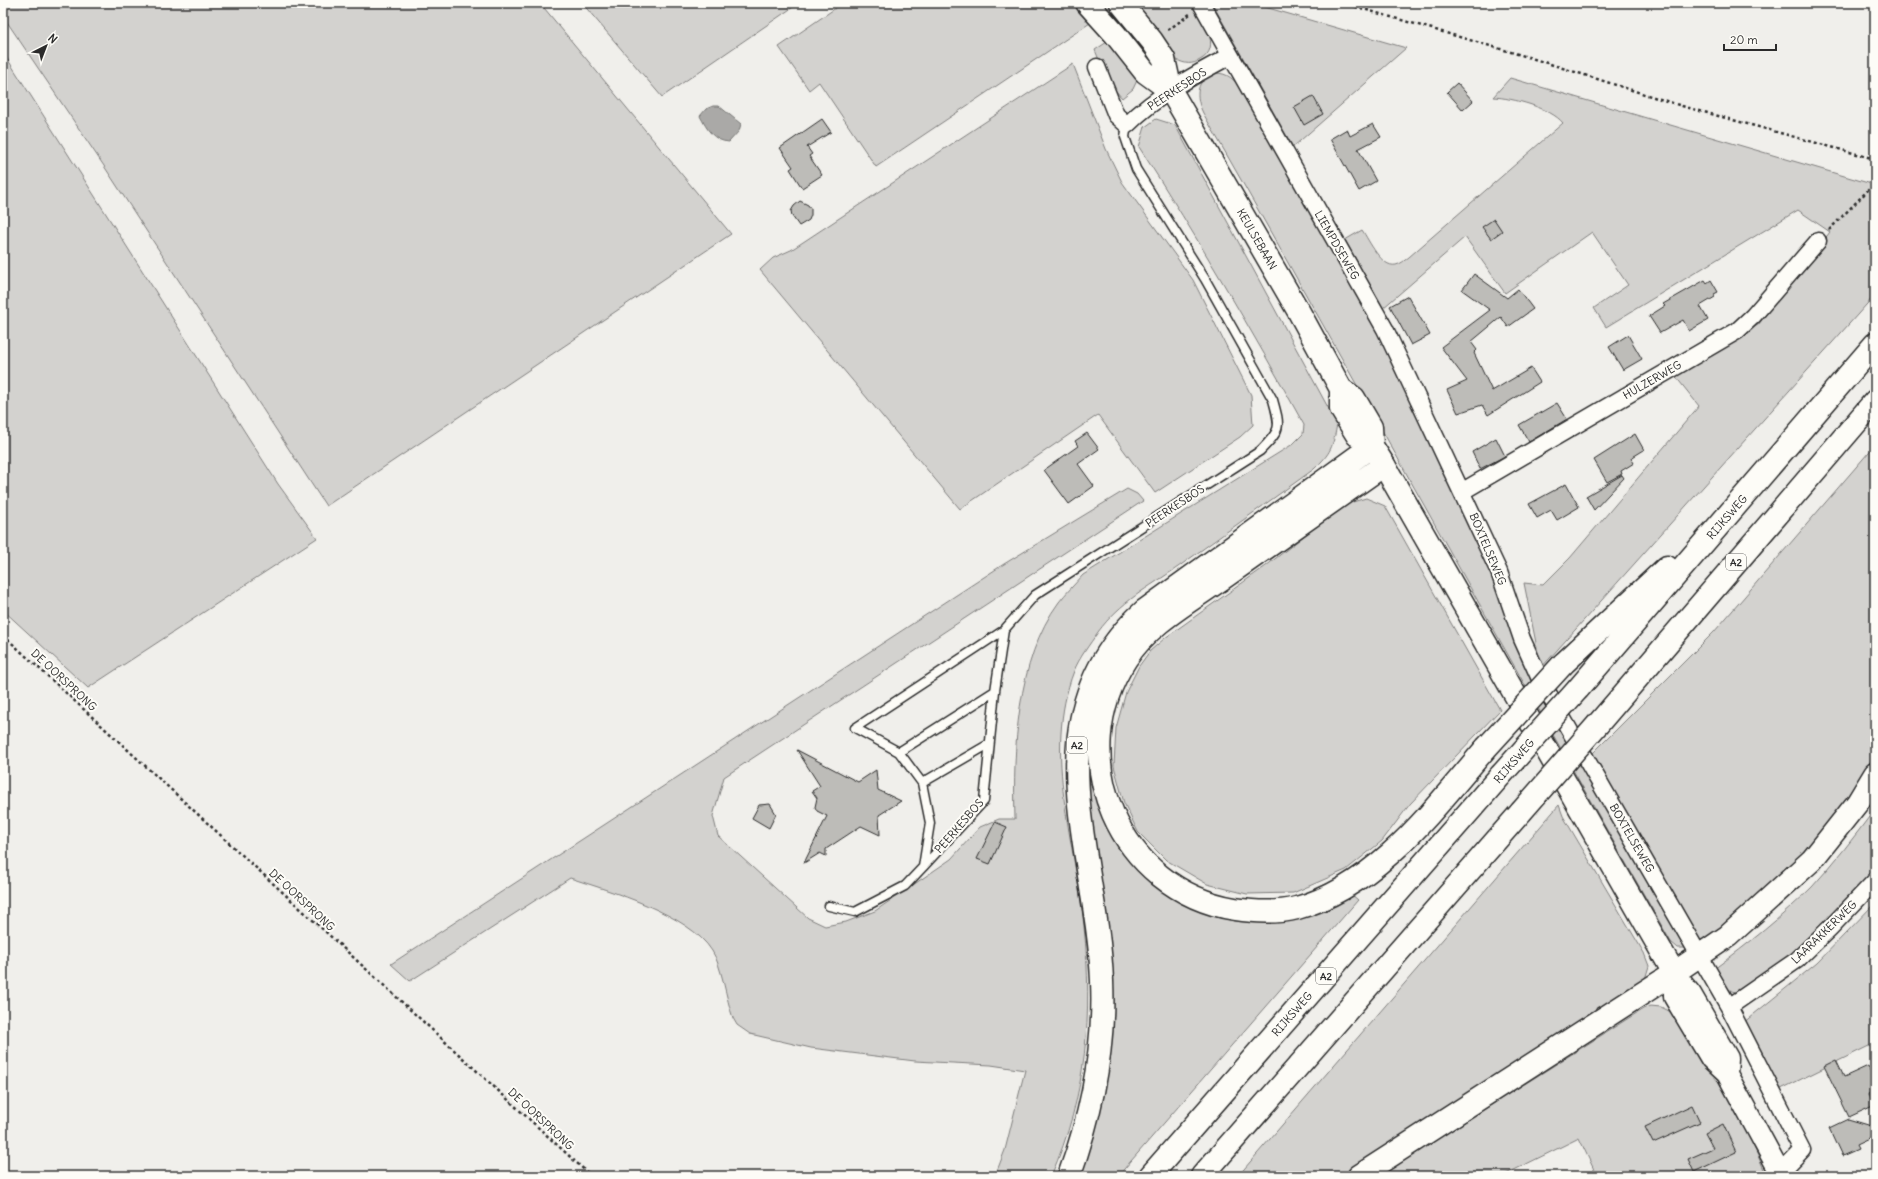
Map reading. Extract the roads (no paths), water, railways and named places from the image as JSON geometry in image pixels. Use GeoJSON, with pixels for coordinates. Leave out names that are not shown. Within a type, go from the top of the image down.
{"type":"FeatureCollection","features":[{"type":"Feature","properties":{"kind":"main road","name":"KEULSEBAAN"},"geometry":{"type":"LineString","coordinates":[[1087,3],[1115,34],[1145,72],[1171,91]]}},
{"type":"Feature","properties":{"kind":"main road","name":"KEULSEBAAN"},"geometry":{"type":"LineString","coordinates":[[1121,3],[1152,41],[1164,59],[1171,91],[1299,312],[1341,389]]}},
{"type":"Feature","properties":{"kind":"main road","name":"RIJKSWEG"},"geometry":{"type":"LineString","coordinates":[[1150,1176],[1578,689],[1875,344]]}},
{"type":"Feature","properties":{"kind":"main road","name":"BOXTELSEWEG"},"geometry":{"type":"LineString","coordinates":[[1341,389],[1354,398],[1371,427],[1372,446],[1674,974]]}},
{"type":"Feature","properties":{"kind":"main road","name":"A2"},"geometry":{"type":"LineString","coordinates":[[1202,1176],[1598,724],[1875,400]]}},
{"type":"Feature","properties":{"kind":"main road","name":"A2"},"geometry":{"type":"LineString","coordinates":[[1069,1176],[1088,1117],[1101,1051],[1103,1016],[1100,939],[1080,815],[1077,753],[1080,719],[1088,691],[1100,665],[1112,645],[1128,626],[1144,611],[1372,446]]}},
{"type":"Feature","properties":{"kind":"main road","name":"A2"},"geometry":{"type":"LineString","coordinates":[[1384,465],[1180,608],[1146,634],[1136,645],[1114,678],[1100,723],[1099,760],[1102,783],[1109,806],[1116,823],[1138,854],[1152,869],[1174,886],[1200,900],[1222,907],[1246,911],[1270,911],[1296,908],[1344,889],[1388,856],[1563,664],[1750,490]]}},
{"type":"Feature","properties":{"kind":"main road"},"geometry":{"type":"LineString","coordinates":[[1359,1176],[1674,974],[1728,936],[1755,914],[1812,860],[1858,802],[1875,774]]}},
{"type":"Feature","properties":{"kind":"street","name":"LIEMPDSEWEG"},"geometry":{"type":"LineString","coordinates":[[1200,3],[1385,329],[1463,491]]}},
{"type":"Feature","properties":{"kind":"street","name":"PEERKESBOS"},"geometry":{"type":"LineString","coordinates":[[1127,125],[1171,91],[1230,56]]}},
{"type":"Feature","properties":{"kind":"street"},"geometry":{"type":"LineString","coordinates":[[1097,67],[1116,115],[1127,125]]}},
{"type":"Feature","properties":{"kind":"street","name":"HULZERWEG"},"geometry":{"type":"LineString","coordinates":[[1463,491],[1737,331],[1754,316],[1818,241]]}},
{"type":"Feature","properties":{"kind":"street","name":"BOXTELSEWEG"},"geometry":{"type":"LineString","coordinates":[[1463,491],[1499,572],[1522,639],[1540,679],[1729,1007],[1802,1150],[1781,1174],[1727,1074],[1728,1058],[1725,1052],[1692,994],[1674,974]]}},
{"type":"Feature","properties":{"kind":"street","name":"LAARAKKERWEG"},"geometry":{"type":"LineString","coordinates":[[1729,1007],[1797,960],[1875,881]]}},
{"type":"Feature","properties":{"kind":"lane","name":"PEERKESBOS"},"geometry":{"type":"LineString","coordinates":[[828,906],[854,912],[904,886],[984,801],[995,691],[1004,630],[1035,595],[1260,451],[1275,437],[1279,422],[1273,400],[1209,285],[1136,169],[1124,136],[1127,125]]}},
{"type":"Feature","properties":{"kind":"lane"},"geometry":{"type":"LineString","coordinates":[[923,867],[930,823],[922,783],[899,752],[855,728],[1004,630]]}},
{"type":"Feature","properties":{"kind":"lane"},"geometry":{"type":"LineString","coordinates":[[899,752],[995,691]]}},
{"type":"Feature","properties":{"kind":"lane"},"geometry":{"type":"LineString","coordinates":[[922,783],[989,744]]}}]}
